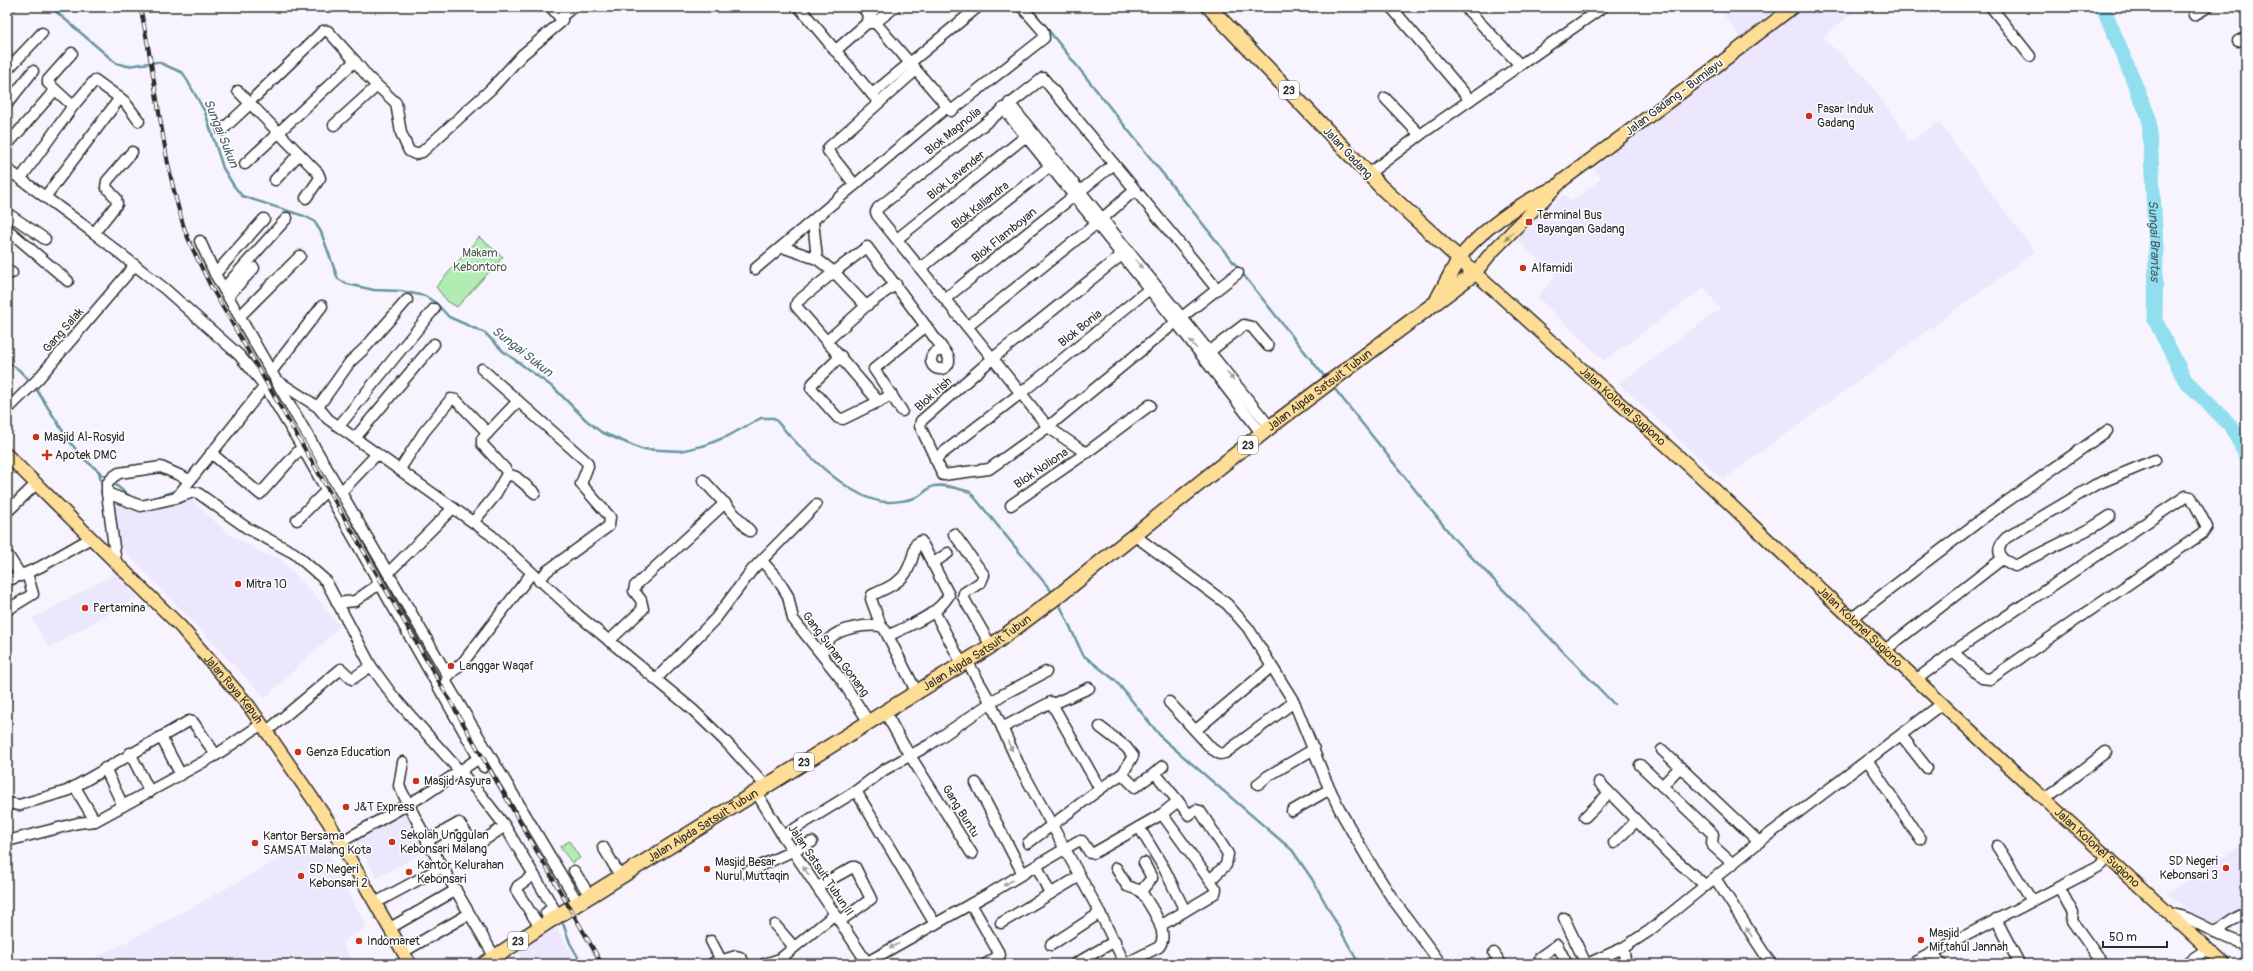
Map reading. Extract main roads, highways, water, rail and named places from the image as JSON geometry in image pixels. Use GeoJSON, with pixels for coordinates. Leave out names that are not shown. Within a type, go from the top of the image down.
{"type":"FeatureCollection","features":[{"type":"Feature","properties":{"kind":"highway","name":"Jalan Gadang"},"geometry":{"type":"LineString","coordinates":[[1209,7],[1368,174],[1444,246],[1475,273]]}},
{"type":"Feature","properties":{"kind":"highway","name":"Jalan Aipda Satsuit Tubun"},"geometry":{"type":"LineString","coordinates":[[1437,300],[1459,259]]}},
{"type":"Feature","properties":{"kind":"highway","name":"Jalan Aipda Satsuit Tubun"},"geometry":{"type":"LineString","coordinates":[[487,962],[550,920],[621,877],[868,721],[917,693],[990,646],[1062,593],[1266,430],[1437,300],[1475,273]]}},
{"type":"Feature","properties":{"kind":"main road","name":"Jalan Gadang - Bumiayu"},"geometry":{"type":"LineString","coordinates":[[1475,273],[1555,187],[1793,7]]}},
{"type":"Feature","properties":{"kind":"main road","name":"Jalan Gadang - Bumiayu"},"geometry":{"type":"LineString","coordinates":[[1459,259],[1467,248],[1486,231],[1530,199],[1555,187]]}},
{"type":"Feature","properties":{"kind":"main road","name":"Jalan Gadang"},"geometry":{"type":"LineString","coordinates":[[1475,273],[1496,292]]}},
{"type":"Feature","properties":{"kind":"main road","name":"Jalan Kolonel Sugiono"},"geometry":{"type":"LineString","coordinates":[[1496,292],[1698,474],[2167,913],[2224,964]]}},
{"type":"Feature","properties":{"kind":"main road","name":"Jalan Raya Kepuh"},"geometry":{"type":"LineString","coordinates":[[7,455],[37,483],[202,650],[265,728],[341,842],[410,964]]}},
{"type":"Feature","properties":{"kind":"waterway","name":"Sungai Sukun"},"geometry":{"type":"LineString","coordinates":[[7,12],[22,7]]}},
{"type":"Feature","properties":{"kind":"waterway","name":"Sungai Sukun"},"geometry":{"type":"LineString","coordinates":[[47,7],[53,9],[116,63],[127,66],[158,62],[183,73],[205,112],[223,168],[234,186],[242,196],[304,216],[314,221],[321,232],[338,279],[347,284],[374,290],[401,291],[425,296],[436,303],[449,317],[485,333],[504,352],[554,388],[586,420],[601,432],[641,449],[681,451],[706,445],[728,436],[761,418],[774,418],[796,443],[826,471],[859,494],[875,500],[890,502],[914,498],[934,486],[952,487],[970,492],[1053,593]]}},
{"type":"Feature","properties":{"kind":"waterway"},"geometry":{"type":"LineString","coordinates":[[1030,7],[1324,376]]}},
{"type":"Feature","properties":{"kind":"waterway","name":"Sungai Brantas"},"geometry":{"type":"LineString","coordinates":[[2103,7],[2149,118],[2156,248],[2155,320],[2185,380],[2230,425],[2246,454]]}},
{"type":"Feature","properties":{"kind":"waterway"},"geometry":{"type":"LineString","coordinates":[[7,361],[32,383]]}},
{"type":"Feature","properties":{"kind":"waterway"},"geometry":{"type":"LineString","coordinates":[[35,387],[69,441],[84,459],[108,479]]}},
{"type":"Feature","properties":{"kind":"waterway"},"geometry":{"type":"LineString","coordinates":[[1334,388],[1455,540],[1614,704]]}},
{"type":"Feature","properties":{"kind":"waterway"},"geometry":{"type":"LineString","coordinates":[[99,472],[103,490]]}},
{"type":"Feature","properties":{"kind":"waterway"},"geometry":{"type":"LineString","coordinates":[[112,482],[132,498]]}},
{"type":"Feature","properties":{"kind":"waterway"},"geometry":{"type":"LineString","coordinates":[[138,500],[145,501],[178,490]]}},
{"type":"Feature","properties":{"kind":"waterway"},"geometry":{"type":"LineString","coordinates":[[312,562],[326,575]]}},
{"type":"Feature","properties":{"kind":"waterway"},"geometry":{"type":"LineString","coordinates":[[1058,601],[1083,655],[1116,681],[1162,738],[1292,850],[1312,879],[1359,964]]}},
{"type":"Feature","properties":{"kind":"waterway"},"geometry":{"type":"LineString","coordinates":[[561,918],[570,943],[582,964]]}},
{"type":"Feature","properties":{"kind":"railway"},"geometry":{"type":"LineString","coordinates":[[140,7],[151,61],[169,170],[183,224],[195,255],[210,285],[602,964]]}},
{"type":"Feature","properties":{"kind":"place","name":"Pasar Induk Gadang"},"geometry":{"type":"Point","coordinates":[1809,116]}},
{"type":"Feature","properties":{"kind":"place","name":"Terminal Bus Bayangan Gadang"},"geometry":{"type":"Point","coordinates":[1529,222]}},
{"type":"Feature","properties":{"kind":"place","name":"Alfamidi"},"geometry":{"type":"Point","coordinates":[1523,268]}},
{"type":"Feature","properties":{"kind":"place","name":"Masjid Al-Rosyid"},"geometry":{"type":"Point","coordinates":[36,437]}},
{"type":"Feature","properties":{"kind":"place","name":"Apotek DMC"},"geometry":{"type":"Point","coordinates":[47,455]}},
{"type":"Feature","properties":{"kind":"place","name":"Mitra 10"},"geometry":{"type":"Point","coordinates":[238,584]}},
{"type":"Feature","properties":{"kind":"place","name":"Pertamina"},"geometry":{"type":"Point","coordinates":[85,608]}},
{"type":"Feature","properties":{"kind":"place","name":"Langgar Waqaf"},"geometry":{"type":"Point","coordinates":[451,666]}},
{"type":"Feature","properties":{"kind":"place","name":"Genza Education"},"geometry":{"type":"Point","coordinates":[298,752]}},
{"type":"Feature","properties":{"kind":"place","name":"Masjid Asyura"},"geometry":{"type":"Point","coordinates":[416,781]}},
{"type":"Feature","properties":{"kind":"place","name":"J&T Express"},"geometry":{"type":"Point","coordinates":[346,807]}},
{"type":"Feature","properties":{"kind":"place","name":"Sekolah Unggulan Kebonsari Malang"},"geometry":{"type":"Point","coordinates":[392,842]}},
{"type":"Feature","properties":{"kind":"place","name":"Kantor Bersama SAMSAT Malang Kota"},"geometry":{"type":"Point","coordinates":[255,843]}},
{"type":"Feature","properties":{"kind":"place","name":"SD Negeri Kebonsari 3"},"geometry":{"type":"Point","coordinates":[2226,868]}},
{"type":"Feature","properties":{"kind":"place","name":"Masjid Besar Nurul Muttaqin"},"geometry":{"type":"Point","coordinates":[707,869]}},
{"type":"Feature","properties":{"kind":"place","name":"Kantor Kelurahan Kebonsari"},"geometry":{"type":"Point","coordinates":[409,872]}},
{"type":"Feature","properties":{"kind":"place","name":"SD Negeri Kebonsari 2"},"geometry":{"type":"Point","coordinates":[301,876]}},
{"type":"Feature","properties":{"kind":"place","name":"Masjid Miftahul Jannah"},"geometry":{"type":"Point","coordinates":[1921,940]}},
{"type":"Feature","properties":{"kind":"place","name":"Indomaret"},"geometry":{"type":"Point","coordinates":[359,941]}},
{"type":"Feature","properties":{"kind":"park label","name":"Makam Kebontoro"},"geometry":{"type":"Point","coordinates":[480,260]}}]}
